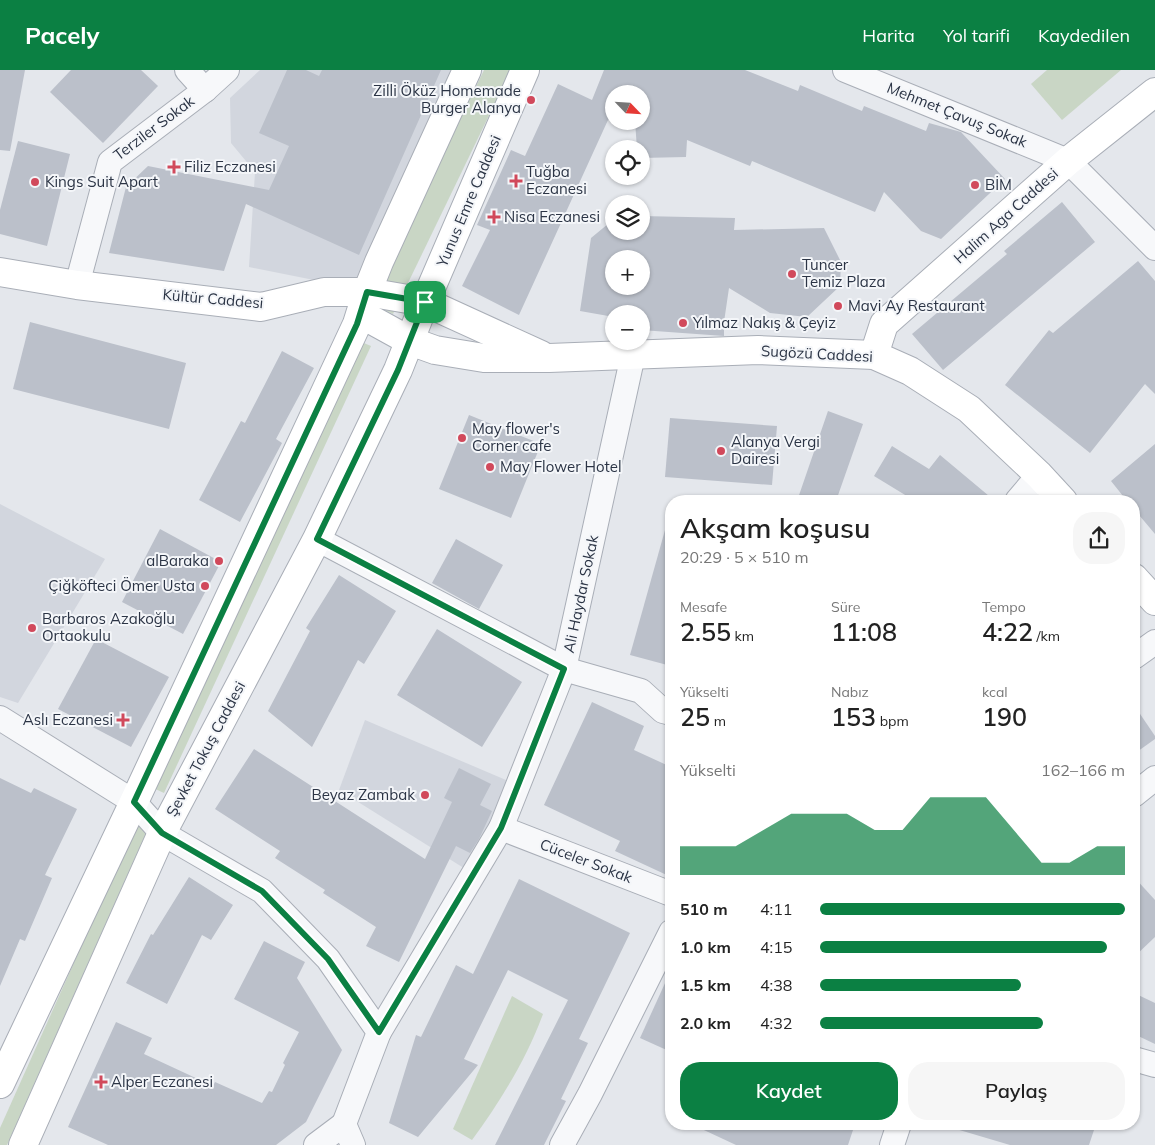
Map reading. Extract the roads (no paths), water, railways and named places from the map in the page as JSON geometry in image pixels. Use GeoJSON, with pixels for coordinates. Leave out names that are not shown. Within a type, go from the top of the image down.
{"type":"FeatureCollection","features":[{"type":"Feature","properties":{"kind":"main road"},"geometry":{"type":"LineString","coordinates":[[0,1084],[134,802],[359,315],[467,70]]}},
{"type":"Feature","properties":{"kind":"main road","name":"Yunus Emre Caddesi"},"geometry":{"type":"LineString","coordinates":[[406,350],[525,70]]}},
{"type":"Feature","properties":{"kind":"main road","name":"Halim Aga Caddesi"},"geometry":{"type":"LineString","coordinates":[[874,354],[884,324],[1068,161],[1155,92]]}},
{"type":"Feature","properties":{"kind":"main road","name":"Kültür Caddesi"},"geometry":{"type":"LineString","coordinates":[[0,272],[77,285],[261,306],[324,292],[359,315],[425,302],[549,358]]}},
{"type":"Feature","properties":{"kind":"main road","name":"Sugözü Caddesi"},"geometry":{"type":"LineString","coordinates":[[359,315],[406,350],[435,350],[484,358],[549,358],[758,350],[874,354],[910,371],[968,409],[1039,475],[1057,495]]}},
{"type":"Feature","properties":{"kind":"main road","name":"Şevket Tokuş Caddesi"},"geometry":{"type":"LineString","coordinates":[[28,1143],[162,833],[317,539],[406,350]]}},
{"type":"Feature","properties":{"kind":"main road"},"geometry":{"type":"LineString","coordinates":[[1140,585],[1155,602]]}},
{"type":"Feature","properties":{"kind":"street"},"geometry":{"type":"LineString","coordinates":[[187,70],[205,90]]}},
{"type":"Feature","properties":{"kind":"street","name":"Terziler Sokak"},"geometry":{"type":"LineString","coordinates":[[77,285],[110,162],[205,90],[227,70]]}},
{"type":"Feature","properties":{"kind":"street","name":"Mehmet Çavuş Sokak"},"geometry":{"type":"LineString","coordinates":[[845,70],[1068,161]]}},
{"type":"Feature","properties":{"kind":"street"},"geometry":{"type":"LineString","coordinates":[[1068,161],[1155,248]]}},
{"type":"Feature","properties":{"kind":"street","name":"Ali Haydar Sokak"},"geometry":{"type":"LineString","coordinates":[[349,1134],[379,1032],[501,828],[564,669],[633,355]]}},
{"type":"Feature","properties":{"kind":"street"},"geometry":{"type":"LineString","coordinates":[[1022,495],[1039,475]]}},
{"type":"Feature","properties":{"kind":"street"},"geometry":{"type":"LineString","coordinates":[[317,539],[564,669],[641,691],[665,712]]}},
{"type":"Feature","properties":{"kind":"street"},"geometry":{"type":"LineString","coordinates":[[1140,653],[1155,642]]}},
{"type":"Feature","properties":{"kind":"street"},"geometry":{"type":"LineString","coordinates":[[0,718],[134,802],[162,833],[262,891],[328,959],[379,1032]]}},
{"type":"Feature","properties":{"kind":"street"},"geometry":{"type":"LineString","coordinates":[[1140,790],[1155,778]]}},
{"type":"Feature","properties":{"kind":"street","name":"Cüceler Sokak"},"geometry":{"type":"LineString","coordinates":[[501,828],[665,892]]}},
{"type":"Feature","properties":{"kind":"street"},"geometry":{"type":"LineString","coordinates":[[562,1145],[590,1094],[665,944]]}},
{"type":"Feature","properties":{"kind":"street"},"geometry":{"type":"LineString","coordinates":[[1140,1061],[1155,1065]]}},
{"type":"Feature","properties":{"kind":"street"},"geometry":{"type":"LineString","coordinates":[[892,1145],[896,1130]]}},
{"type":"Feature","properties":{"kind":"street"},"geometry":{"type":"LineString","coordinates":[[316,1145],[349,1134]]}},
{"type":"Feature","properties":{"kind":"place","name":"Zilli Öküz Homemade Burger Alanya"},"geometry":{"type":"Point","coordinates":[531,100]}},
{"type":"Feature","properties":{"kind":"place","name":"Filiz Eczanesi"},"geometry":{"type":"Point","coordinates":[174,167]}},
{"type":"Feature","properties":{"kind":"place","name":"Tuğba Eczanesi"},"geometry":{"type":"Point","coordinates":[516,181]}},
{"type":"Feature","properties":{"kind":"place","name":"Kings Suit Apart"},"geometry":{"type":"Point","coordinates":[35,182]}},
{"type":"Feature","properties":{"kind":"place","name":"BİM"},"geometry":{"type":"Point","coordinates":[975,185]}},
{"type":"Feature","properties":{"kind":"place","name":"Nisa Eczanesi"},"geometry":{"type":"Point","coordinates":[494,217]}},
{"type":"Feature","properties":{"kind":"place","name":"Tuncer Temiz Plaza"},"geometry":{"type":"Point","coordinates":[792,274]}},
{"type":"Feature","properties":{"kind":"place","name":"Mavi Ay Restaurant"},"geometry":{"type":"Point","coordinates":[838,306]}},
{"type":"Feature","properties":{"kind":"place","name":"Yılmaz Nakış & Çeyiz"},"geometry":{"type":"Point","coordinates":[683,323]}},
{"type":"Feature","properties":{"kind":"place","name":"May flower's Corner cafe"},"geometry":{"type":"Point","coordinates":[462,438]}},
{"type":"Feature","properties":{"kind":"place","name":"Alanya Vergi Dairesi"},"geometry":{"type":"Point","coordinates":[721,451]}},
{"type":"Feature","properties":{"kind":"place","name":"May Flower Hotel"},"geometry":{"type":"Point","coordinates":[490,467]}},
{"type":"Feature","properties":{"kind":"place","name":"alBaraka"},"geometry":{"type":"Point","coordinates":[219,561]}},
{"type":"Feature","properties":{"kind":"place","name":"Çiğköfteci Ömer Usta"},"geometry":{"type":"Point","coordinates":[205,586]}},
{"type":"Feature","properties":{"kind":"place","name":"Barbaros Azakoğlu Ortaokulu"},"geometry":{"type":"Point","coordinates":[32,628]}},
{"type":"Feature","properties":{"kind":"place","name":"Aslı Eczanesi"},"geometry":{"type":"Point","coordinates":[123,720]}},
{"type":"Feature","properties":{"kind":"place","name":"Beyaz Zambak"},"geometry":{"type":"Point","coordinates":[425,795]}},
{"type":"Feature","properties":{"kind":"place","name":"Alper Eczanesi"},"geometry":{"type":"Point","coordinates":[101,1082]}}]}
